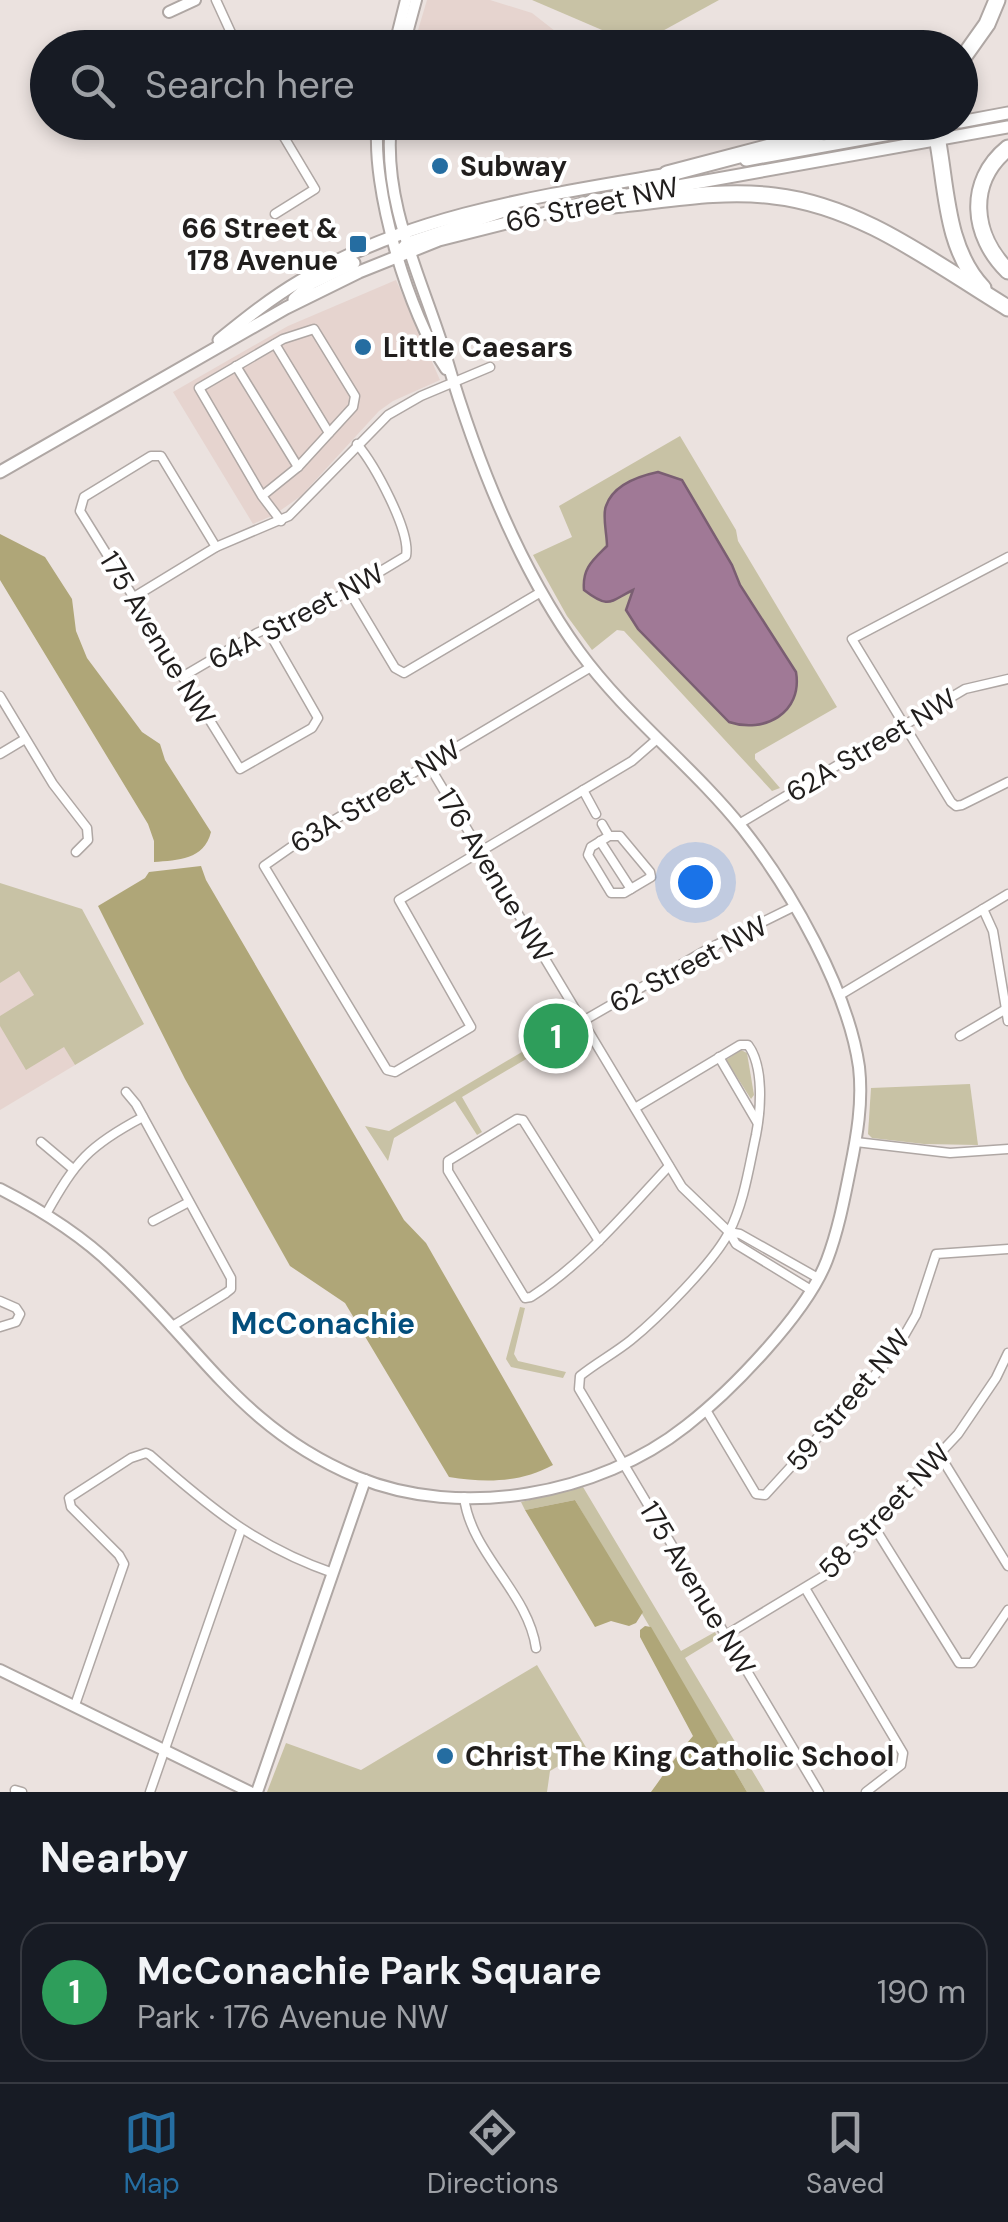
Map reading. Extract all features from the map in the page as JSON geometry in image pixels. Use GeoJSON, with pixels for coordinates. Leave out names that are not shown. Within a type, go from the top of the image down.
{"type":"FeatureCollection","features":[{"type":"Feature","properties":{"kind":"highway"},"geometry":{"type":"LineString","coordinates":[[978,36],[997,0]]}},
{"type":"Feature","properties":{"kind":"highway"},"geometry":{"type":"LineString","coordinates":[[666,174],[796,140]]}},
{"type":"Feature","properties":{"kind":"highway"},"geometry":{"type":"LineString","coordinates":[[937,140],[963,262],[977,282],[1006,307]]}},
{"type":"Feature","properties":{"kind":"highway"},"geometry":{"type":"LineString","coordinates":[[1008,148],[996,158],[982,184],[978,210],[981,231],[991,253],[1008,272]]}},
{"type":"Feature","properties":{"kind":"highway"},"geometry":{"type":"LineString","coordinates":[[594,201],[613,205],[758,195],[822,206],[897,240],[1006,307]]}},
{"type":"Feature","properties":{"kind":"main road","name":"66 Street NW"},"geometry":{"type":"LineString","coordinates":[[978,119],[1008,114]]}},
{"type":"Feature","properties":{"kind":"main road","name":"66 Street NW"},"geometry":{"type":"LineString","coordinates":[[978,130],[1008,127]]}},
{"type":"Feature","properties":{"kind":"main road","name":"66 Street NW"},"geometry":{"type":"LineString","coordinates":[[200,356],[299,282],[490,207],[666,174],[890,140]]}},
{"type":"Feature","properties":{"kind":"main road","name":"66 Street NW"},"geometry":{"type":"LineString","coordinates":[[0,472],[402,244],[901,140]]}},
{"type":"Feature","properties":{"kind":"street"},"geometry":{"type":"LineString","coordinates":[[169,12],[196,0]]}},
{"type":"Feature","properties":{"kind":"street"},"geometry":{"type":"LineString","coordinates":[[216,0],[230,30]]}},
{"type":"Feature","properties":{"kind":"street"},"geometry":{"type":"LineString","coordinates":[[398,30],[406,0]]}},
{"type":"Feature","properties":{"kind":"street"},"geometry":{"type":"LineString","coordinates":[[408,30],[416,0]]}},
{"type":"Feature","properties":{"kind":"street"},"geometry":{"type":"LineString","coordinates":[[275,214],[315,189],[286,140]]}},
{"type":"Feature","properties":{"kind":"street"},"geometry":{"type":"LineString","coordinates":[[0,1189],[46,1214],[112,1264],[258,1419],[298,1446],[366,1480],[464,1497],[543,1491],[624,1464],[675,1434],[706,1410],[794,1316],[818,1278],[836,1230],[860,1109],[859,1068],[840,994],[793,907],[739,824],[591,667],[541,592],[515,540],[402,244],[377,171],[378,140]]}},
{"type":"Feature","properties":{"kind":"street"},"geometry":{"type":"LineString","coordinates":[[391,140],[391,172],[402,244]]}},
{"type":"Feature","properties":{"kind":"street"},"geometry":{"type":"LineString","coordinates":[[262,496],[298,467],[352,407],[356,396],[314,329],[274,344],[199,388],[262,496],[282,521]]}},
{"type":"Feature","properties":{"kind":"street"},"geometry":{"type":"LineString","coordinates":[[274,344],[328,434]]}},
{"type":"Feature","properties":{"kind":"street"},"geometry":{"type":"LineString","coordinates":[[236,366],[298,467]]}},
{"type":"Feature","properties":{"kind":"street"},"geometry":{"type":"LineString","coordinates":[[134,597],[216,547],[282,521],[303,505],[378,422],[452,379],[490,367]]}},
{"type":"Feature","properties":{"kind":"street","name":"64A Street NW"},"geometry":{"type":"LineString","coordinates":[[182,677],[267,629],[349,591],[408,552],[383,483],[357,444]]}},
{"type":"Feature","properties":{"kind":"street","name":"175 Avenue NW"},"geometry":{"type":"LineString","coordinates":[[216,547],[162,456],[151,456],[84,497],[80,505],[80,511],[240,769],[312,728],[318,718],[267,629]]}},
{"type":"Feature","properties":{"kind":"street"},"geometry":{"type":"LineString","coordinates":[[1008,557],[852,639],[956,806],[1008,782]]}},
{"type":"Feature","properties":{"kind":"street"},"geometry":{"type":"LineString","coordinates":[[349,591],[401,672],[409,672],[541,592]]}},
{"type":"Feature","properties":{"kind":"street","name":"63A Street NW"},"geometry":{"type":"LineString","coordinates":[[480,851],[398,900],[471,1027],[391,1072],[373,1050],[264,866],[273,857],[591,667]]}},
{"type":"Feature","properties":{"kind":"street","name":"62A Street NW"},"geometry":{"type":"LineString","coordinates":[[739,824],[965,689],[1008,679]]}},
{"type":"Feature","properties":{"kind":"street"},"geometry":{"type":"LineString","coordinates":[[0,696],[53,784],[87,828],[88,840],[76,852]]}},
{"type":"Feature","properties":{"kind":"street"},"geometry":{"type":"LineString","coordinates":[[0,754],[25,739]]}},
{"type":"Feature","properties":{"kind":"street"},"geometry":{"type":"LineString","coordinates":[[480,851],[632,762],[656,740]]}},
{"type":"Feature","properties":{"kind":"street","name":"176 Avenue NW"},"geometry":{"type":"LineString","coordinates":[[428,764],[692,1200],[729,1232],[736,1244],[811,1290]]}},
{"type":"Feature","properties":{"kind":"street"},"geometry":{"type":"LineString","coordinates":[[583,790],[596,814]]}},
{"type":"Feature","properties":{"kind":"street"},"geometry":{"type":"LineString","coordinates":[[602,824],[605,839],[631,889]]}},
{"type":"Feature","properties":{"kind":"street"},"geometry":{"type":"LineString","coordinates":[[620,836],[652,876],[631,889],[612,892],[588,855],[591,848],[620,836]]}},
{"type":"Feature","properties":{"kind":"street"},"geometry":{"type":"LineString","coordinates":[[840,994],[1008,894]]}},
{"type":"Feature","properties":{"kind":"street","name":"62 Street NW"},"geometry":{"type":"LineString","coordinates":[[583,1021],[708,949],[793,907]]}},
{"type":"Feature","properties":{"kind":"street"},"geometry":{"type":"LineString","coordinates":[[983,910],[994,931],[1008,1021]]}},
{"type":"Feature","properties":{"kind":"street"},"geometry":{"type":"LineString","coordinates":[[960,1036],[1006,1008]]}},
{"type":"Feature","properties":{"kind":"street"},"geometry":{"type":"LineString","coordinates":[[634,1108],[740,1044],[752,1049],[758,1076],[758,1124],[729,1232]]}},
{"type":"Feature","properties":{"kind":"street"},"geometry":{"type":"LineString","coordinates":[[719,1057],[758,1124]]}},
{"type":"Feature","properties":{"kind":"street"},"geometry":{"type":"LineString","coordinates":[[126,1092],[232,1284],[226,1293],[172,1327]]}},
{"type":"Feature","properties":{"kind":"street"},"geometry":{"type":"LineString","coordinates":[[46,1214],[73,1169],[96,1144],[143,1117]]}},
{"type":"Feature","properties":{"kind":"street"},"geometry":{"type":"LineString","coordinates":[[599,1241],[528,1124],[517,1119],[448,1161],[448,1171],[525,1298],[563,1276],[599,1241],[669,1166]]}},
{"type":"Feature","properties":{"kind":"street"},"geometry":{"type":"LineString","coordinates":[[41,1142],[73,1169]]}},
{"type":"Feature","properties":{"kind":"street"},"geometry":{"type":"LineString","coordinates":[[856,1142],[950,1152],[1008,1149]]}},
{"type":"Feature","properties":{"kind":"street"},"geometry":{"type":"LineString","coordinates":[[153,1221],[189,1202]]}},
{"type":"Feature","properties":{"kind":"street","name":"175 Avenue NW"},"geometry":{"type":"LineString","coordinates":[[729,1232],[647,1327],[587,1370],[579,1383],[581,1395],[819,1792]]}},
{"type":"Feature","properties":{"kind":"street","name":"176 Avenue NW"},"geometry":{"type":"LineString","coordinates":[[729,1232],[740,1234],[818,1278]]}},
{"type":"Feature","properties":{"kind":"street","name":"59 Street NW"},"geometry":{"type":"LineString","coordinates":[[706,1410],[756,1494],[765,1495],[893,1354],[916,1316],[936,1254],[1008,1250]]}},
{"type":"Feature","properties":{"kind":"street"},"geometry":{"type":"LineString","coordinates":[[0,1327],[16,1322],[19,1311],[1,1303]]}},
{"type":"Feature","properties":{"kind":"street","name":"58 Street NW"},"geometry":{"type":"LineString","coordinates":[[726,1636],[827,1574],[966,1424],[1008,1353]]}},
{"type":"Feature","properties":{"kind":"street"},"geometry":{"type":"LineString","coordinates":[[74,1705],[124,1564],[71,1507],[72,1495],[132,1458],[146,1453],[199,1500],[241,1530],[298,1560],[333,1573]]}},
{"type":"Feature","properties":{"kind":"street"},"geometry":{"type":"LineString","coordinates":[[939,1454],[1008,1566]]}},
{"type":"Feature","properties":{"kind":"street"},"geometry":{"type":"LineString","coordinates":[[0,1670],[254,1792],[366,1480]]}},
{"type":"Feature","properties":{"kind":"street"},"geometry":{"type":"LineString","coordinates":[[464,1497],[470,1523],[530,1626],[536,1648]]}},
{"type":"Feature","properties":{"kind":"street"},"geometry":{"type":"LineString","coordinates":[[873,1525],[956,1661],[972,1663],[1008,1610]]}},
{"type":"Feature","properties":{"kind":"street"},"geometry":{"type":"LineString","coordinates":[[150,1792],[241,1530]]}},
{"type":"Feature","properties":{"kind":"street"},"geometry":{"type":"LineString","coordinates":[[806,1588],[904,1758],[895,1771],[866,1792]]}},
{"type":"Feature","properties":{"kind":"shaded area"},"geometry":{"type":"Polygon","coordinates":[[[427,0],[490,0],[532,13],[554,30],[418,30],[427,0]]]}},
{"type":"Feature","properties":{"kind":"shaded area"},"geometry":{"type":"Polygon","coordinates":[[[532,0],[719,0],[664,30],[602,30],[532,0]]]}},
{"type":"Feature","properties":{"kind":"shaded area"},"geometry":{"type":"Polygon","coordinates":[[[396,280],[440,380],[379,411],[301,496],[253,524],[173,392],[288,326],[396,280]]]}},
{"type":"Feature","properties":{"kind":"shaded area"},"geometry":{"type":"Polygon","coordinates":[[[680,436],[837,707],[755,754],[780,788],[772,791],[624,631],[617,630],[592,650],[567,616],[533,555],[572,537],[559,506],[680,436]]]}},
{"type":"Feature","properties":{"kind":"shaded area"},"geometry":{"type":"Polygon","coordinates":[[[658,472],[682,480],[740,585],[796,672],[793,699],[778,717],[755,725],[729,722],[638,629],[626,610],[633,590],[605,602],[584,590],[587,570],[607,546],[604,514],[609,499],[627,483],[658,472]]]}},
{"type":"Feature","properties":{"kind":"shaded area"},"geometry":{"type":"Polygon","coordinates":[[[0,534],[45,557],[72,599],[76,631],[87,658],[142,732],[160,744],[165,760],[211,832],[196,853],[154,862],[154,841],[148,824],[0,580],[0,534]]]}},
{"type":"Feature","properties":{"kind":"shaded area"},"geometry":{"type":"Polygon","coordinates":[[[201,866],[404,1220],[426,1243],[553,1465],[502,1480],[449,1477],[345,1303],[290,1266],[185,1079],[98,906],[149,872],[201,866]]]}},
{"type":"Feature","properties":{"kind":"shaded area"},"geometry":{"type":"Polygon","coordinates":[[[0,883],[82,909],[144,1024],[75,1065],[64,1047],[26,1070],[0,1026],[0,1016],[34,995],[19,971],[0,983],[0,883]]]}},
{"type":"Feature","properties":{"kind":"shaded area"},"geometry":{"type":"Polygon","coordinates":[[[0,937],[75,1065],[0,1110],[0,937]]]}},
{"type":"Feature","properties":{"kind":"shaded area"},"geometry":{"type":"Polygon","coordinates":[[[568,1012],[582,1037],[544,1060],[533,1055],[462,1097],[482,1132],[477,1135],[455,1101],[394,1138],[388,1161],[365,1126],[389,1131],[527,1049],[530,1034],[568,1012]]]}},
{"type":"Feature","properties":{"kind":"shaded area"},"geometry":{"type":"Polygon","coordinates":[[[741,1050],[747,1053],[754,1095],[751,1099],[726,1060],[741,1050]]]}},
{"type":"Feature","properties":{"kind":"shaded area"},"geometry":{"type":"Polygon","coordinates":[[[970,1084],[978,1145],[924,1144],[872,1138],[868,1134],[871,1088],[970,1084]]]}},
{"type":"Feature","properties":{"kind":"shaded area"},"geometry":{"type":"Polygon","coordinates":[[[520,1307],[525,1308],[514,1354],[518,1361],[566,1372],[563,1378],[511,1367],[506,1359],[520,1307]]]}},
{"type":"Feature","properties":{"kind":"shaded area"},"geometry":{"type":"Polygon","coordinates":[[[583,1487],[681,1651],[715,1632],[718,1638],[685,1658],[765,1792],[747,1792],[575,1500],[525,1510],[521,1502],[583,1487]]]}},
{"type":"Feature","properties":{"kind":"shaded area"},"geometry":{"type":"Polygon","coordinates":[[[575,1500],[643,1612],[636,1623],[629,1626],[611,1621],[595,1627],[525,1510],[575,1500]]]}},
{"type":"Feature","properties":{"kind":"shaded area"},"geometry":{"type":"Polygon","coordinates":[[[645,1626],[651,1627],[747,1792],[651,1792],[693,1736],[640,1637],[645,1626]]]}},
{"type":"Feature","properties":{"kind":"shaded area","name":"Christ The King Catholic School"},"geometry":{"type":"Polygon","coordinates":[[[537,1665],[587,1749],[550,1771],[547,1792],[267,1792],[286,1743],[361,1770],[537,1665]]]}},
{"type":"Feature","properties":{"kind":"place","name":"Subway"},"geometry":{"type":"Point","coordinates":[440,166]}},
{"type":"Feature","properties":{"kind":"place","name":"66 Street & 178 Avenue"},"geometry":{"type":"Point","coordinates":[358,244]}},
{"type":"Feature","properties":{"kind":"place","name":"Little Caesars"},"geometry":{"type":"Point","coordinates":[363,347]}},
{"type":"Feature","properties":{"kind":"place","name":"McConachie Park Square"},"geometry":{"type":"Point","coordinates":[556,1036]}},
{"type":"Feature","properties":{"kind":"place","name":"Christ The King Catholic School"},"geometry":{"type":"Point","coordinates":[445,1756]}},
{"type":"Feature","properties":{"kind":"district","name":"McConachie"},"geometry":{"type":"Point","coordinates":[323,1324]}}]}
